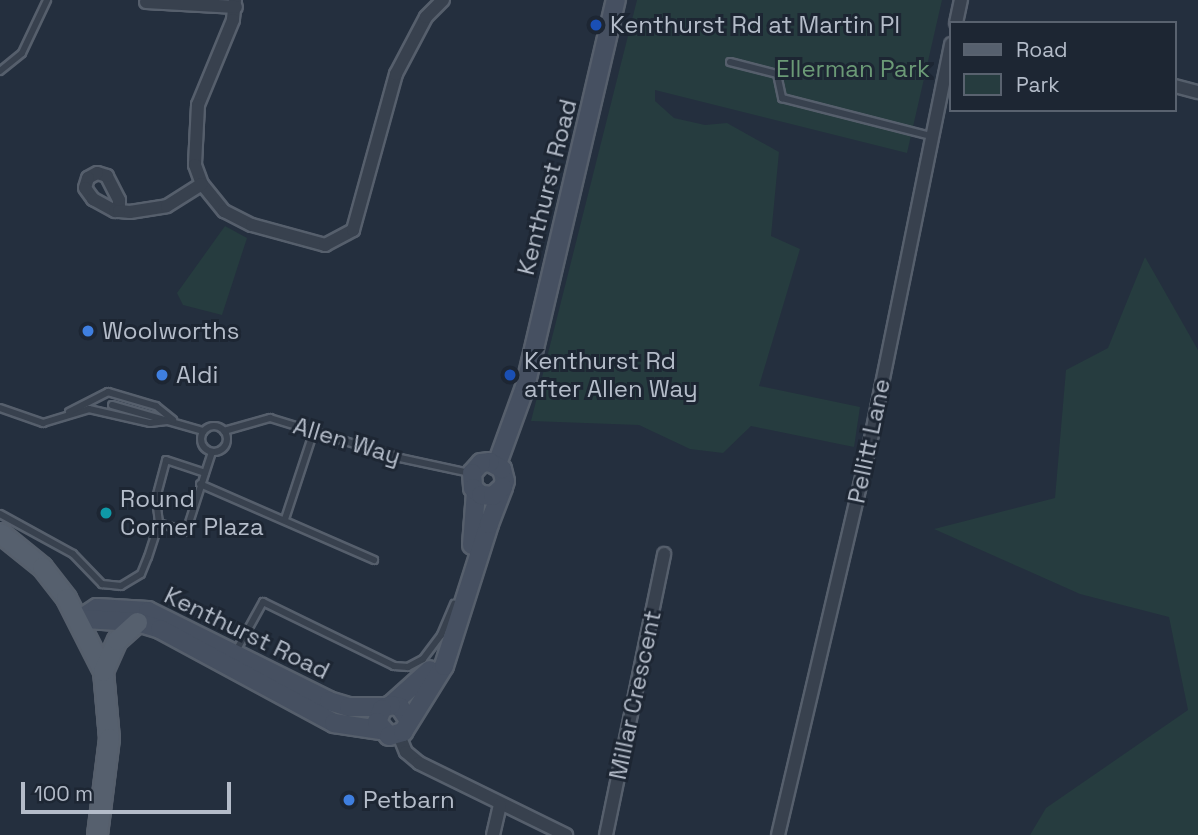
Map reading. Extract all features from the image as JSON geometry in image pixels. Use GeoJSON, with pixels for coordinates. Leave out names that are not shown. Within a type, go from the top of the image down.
{"type":"FeatureCollection","features":[{"type":"Feature","properties":{"kind":"main road","name":"Kenthurst Road"},"geometry":{"type":"LineString","coordinates":[[497,464],[525,387],[616,0]]}},
{"type":"Feature","properties":{"kind":"main road"},"geometry":{"type":"LineString","coordinates":[[380,730],[377,717],[432,666],[476,533],[476,492],[472,473],[481,463],[497,464],[505,475],[503,487],[450,652],[403,727]]}},
{"type":"Feature","properties":{"kind":"main road"},"geometry":{"type":"LineString","coordinates":[[476,492],[494,496],[503,487]]}},
{"type":"Feature","properties":{"kind":"main road"},"geometry":{"type":"LineString","coordinates":[[0,533],[42,567],[80,619],[103,671],[109,738],[97,835]]}},
{"type":"Feature","properties":{"kind":"main road","name":"Kenthurst Road"},"geometry":{"type":"LineString","coordinates":[[80,619],[97,608],[138,608],[232,659],[334,723],[380,730],[403,727]]}},
{"type":"Feature","properties":{"kind":"main road","name":"Kenthurst Road"},"geometry":{"type":"LineString","coordinates":[[80,619],[136,622],[160,629],[329,701],[349,707],[388,706]]}},
{"type":"Feature","properties":{"kind":"main road"},"geometry":{"type":"LineString","coordinates":[[103,671],[117,640],[136,622]]}},
{"type":"Feature","properties":{"kind":"main road"},"geometry":{"type":"LineString","coordinates":[[388,706],[400,707],[403,727]]}},
{"type":"Feature","properties":{"kind":"street"},"geometry":{"type":"LineString","coordinates":[[146,2],[236,4],[198,105],[195,165],[202,184],[224,211],[252,225],[313,244],[332,244],[345,238],[366,197],[377,131],[396,74],[426,17],[443,0]]}},
{"type":"Feature","properties":{"kind":"street"},"geometry":{"type":"LineString","coordinates":[[956,21],[961,0]]}},
{"type":"Feature","properties":{"kind":"street","name":"Pellitt Lane"},"geometry":{"type":"LineString","coordinates":[[778,835],[872,433],[950,49]]}},
{"type":"Feature","properties":{"kind":"street"},"geometry":{"type":"LineString","coordinates":[[1177,87],[1198,92]]}},
{"type":"Feature","properties":{"kind":"street"},"geometry":{"type":"LineString","coordinates":[[119,211],[150,212],[202,184]]}},
{"type":"Feature","properties":{"kind":"street","name":"Millar Crescent"},"geometry":{"type":"LineString","coordinates":[[606,835],[664,554]]}},
{"type":"Feature","properties":{"kind":"street"},"geometry":{"type":"LineString","coordinates":[[403,727],[406,752],[419,764],[566,835]]}},
{"type":"Feature","properties":{"kind":"street"},"geometry":{"type":"LineString","coordinates":[[493,835],[500,805]]}},
{"type":"Feature","properties":{"kind":"lane"},"geometry":{"type":"LineString","coordinates":[[0,71],[22,53],[47,0]]}},
{"type":"Feature","properties":{"kind":"lane"},"geometry":{"type":"LineString","coordinates":[[730,62],[777,74],[782,98],[931,136]]}},
{"type":"Feature","properties":{"kind":"lane"},"geometry":{"type":"LineString","coordinates":[[0,408],[43,423],[108,392],[156,406],[173,420]]}},
{"type":"Feature","properties":{"kind":"lane"},"geometry":{"type":"LineString","coordinates":[[112,405],[173,420],[203,431],[213,426],[224,431],[224,447],[212,452],[186,532],[159,523]]}},
{"type":"Feature","properties":{"kind":"lane"},"geometry":{"type":"LineString","coordinates":[[67,413],[95,409],[150,423],[173,420]]}},
{"type":"Feature","properties":{"kind":"lane","name":"Allen Way"},"geometry":{"type":"LineString","coordinates":[[224,431],[262,418],[400,458],[472,473]]}},
{"type":"Feature","properties":{"kind":"lane"},"geometry":{"type":"LineString","coordinates":[[203,431],[202,443],[212,452]]}},
{"type":"Feature","properties":{"kind":"lane"},"geometry":{"type":"LineString","coordinates":[[285,519],[314,431]]}},
{"type":"Feature","properties":{"kind":"lane"},"geometry":{"type":"LineString","coordinates":[[0,514],[73,554],[102,584],[112,587],[129,583],[141,574],[159,523],[156,498],[166,460],[205,473]]}},
{"type":"Feature","properties":{"kind":"lane"},"geometry":{"type":"LineString","coordinates":[[200,484],[374,560]]}},
{"type":"Feature","properties":{"kind":"lane"},"geometry":{"type":"LineString","coordinates":[[232,659],[263,602],[384,661],[408,667],[423,659],[441,635],[454,604]]}},
{"type":"Feature","properties":{"kind":"green space","name":"Ellerman Park"},"geometry":{"type":"Polygon","coordinates":[[[637,0],[942,0],[907,153],[655,90],[655,101],[674,118],[705,125],[727,123],[779,152],[771,236],[800,249],[759,386],[860,407],[854,447],[751,426],[723,453],[690,449],[639,425],[531,421],[637,0]]]}},
{"type":"Feature","properties":{"kind":"green space"},"geometry":{"type":"Polygon","coordinates":[[[225,226],[247,238],[222,315],[183,305],[177,293],[225,226]]]}},
{"type":"Feature","properties":{"kind":"green space"},"geometry":{"type":"Polygon","coordinates":[[[1145,257],[1198,350],[1198,835],[1030,835],[1046,808],[1188,710],[1169,617],[1080,594],[934,529],[1055,498],[1066,370],[1108,348],[1145,257]]]}},
{"type":"Feature","properties":{"kind":"place","name":"Kenthurst Rd at Martin Pl"},"geometry":{"type":"Point","coordinates":[596,25]}},
{"type":"Feature","properties":{"kind":"place","name":"Woolworths"},"geometry":{"type":"Point","coordinates":[88,331]}},
{"type":"Feature","properties":{"kind":"place","name":"Aldi"},"geometry":{"type":"Point","coordinates":[162,375]}},
{"type":"Feature","properties":{"kind":"place","name":"Kenthurst Rd after Allen Way"},"geometry":{"type":"Point","coordinates":[510,375]}},
{"type":"Feature","properties":{"kind":"place","name":"Round Corner Plaza"},"geometry":{"type":"Point","coordinates":[106,513]}},
{"type":"Feature","properties":{"kind":"place","name":"Petbarn"},"geometry":{"type":"Point","coordinates":[349,800]}}]}
